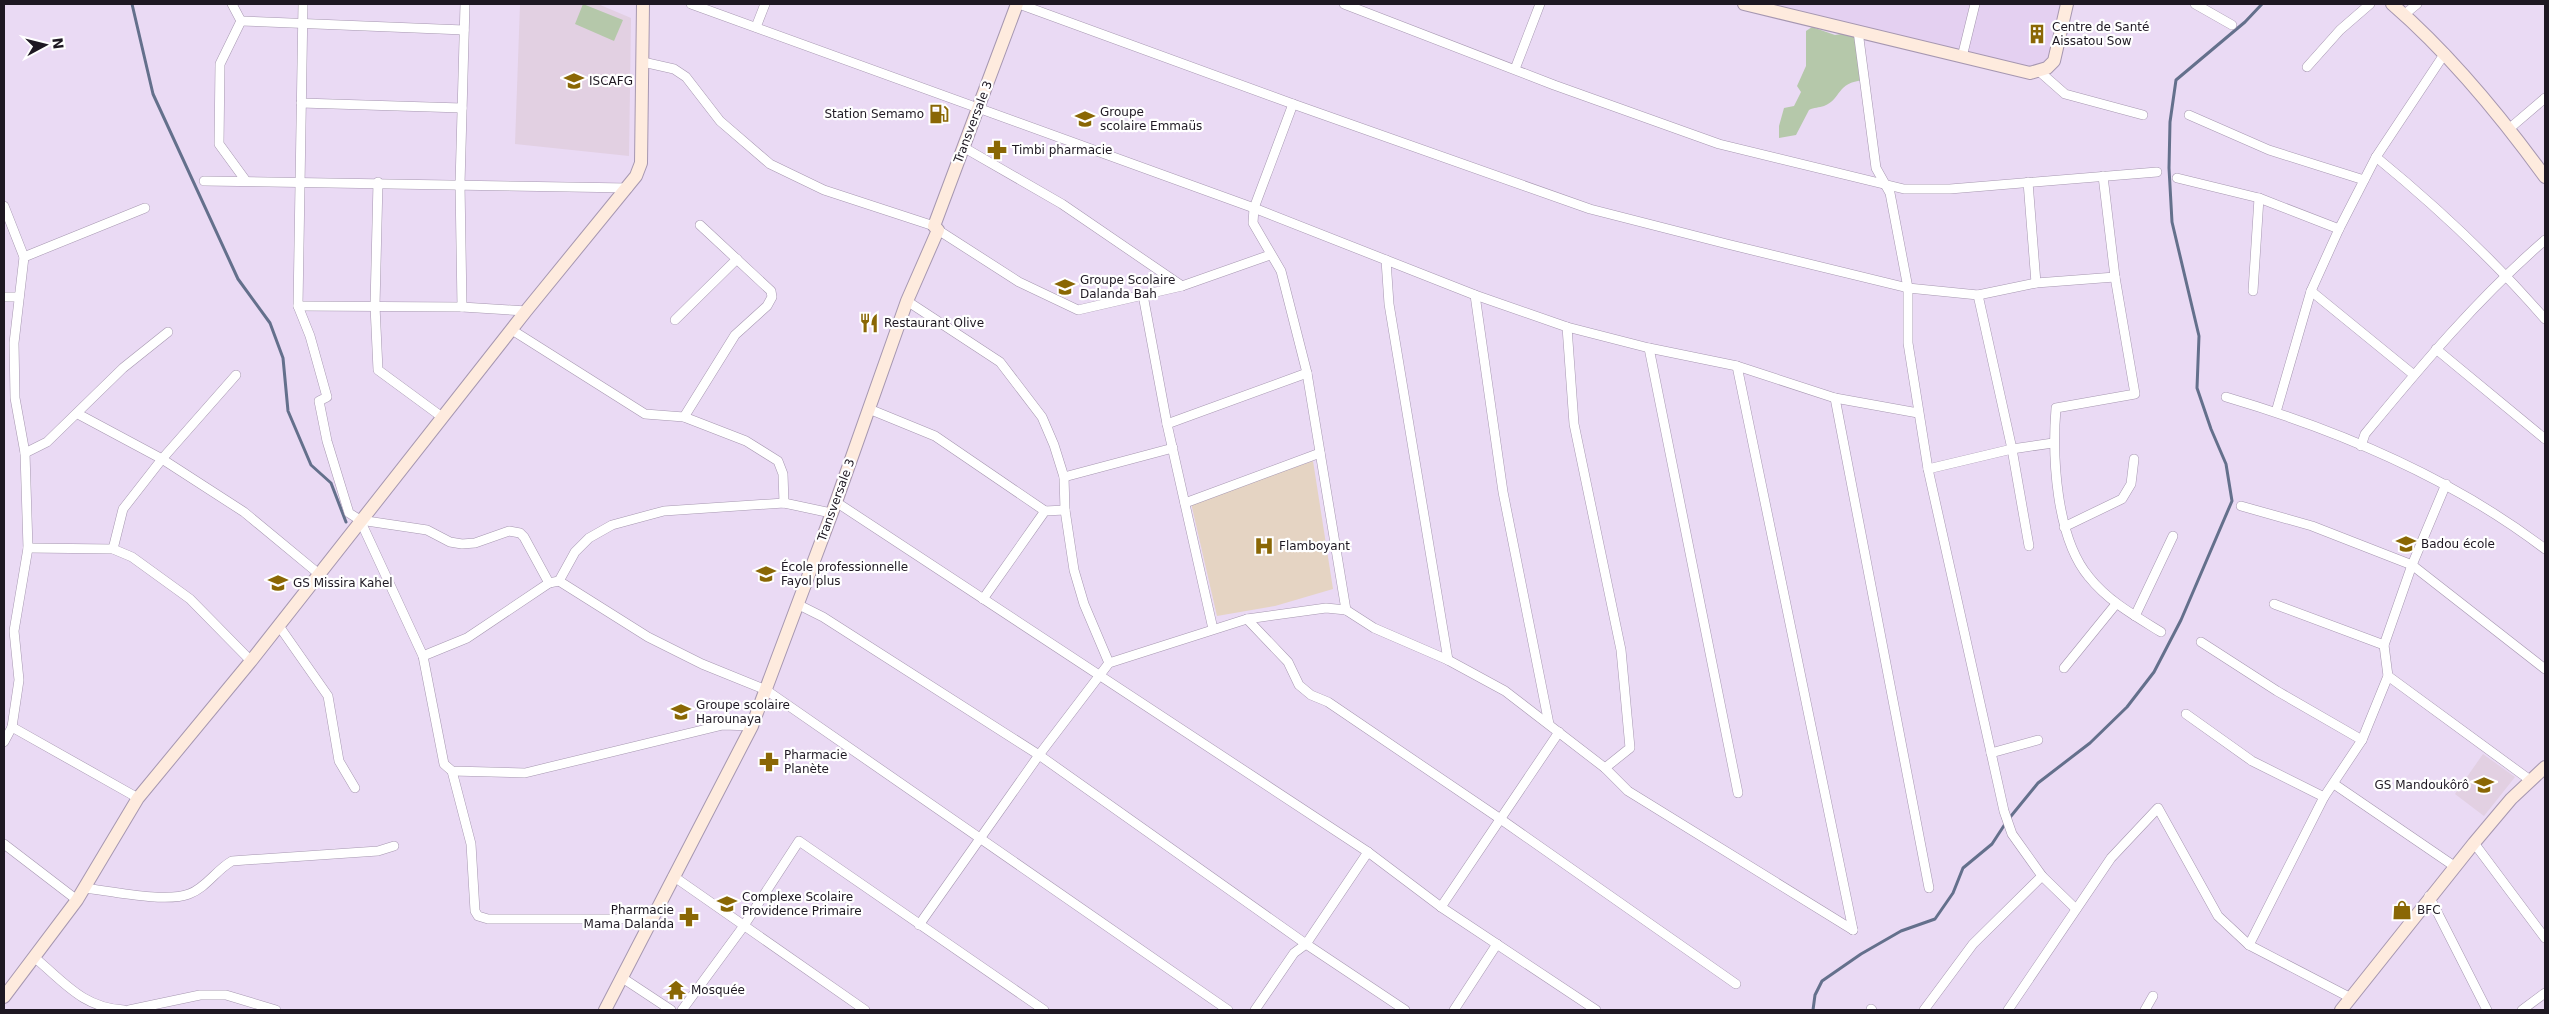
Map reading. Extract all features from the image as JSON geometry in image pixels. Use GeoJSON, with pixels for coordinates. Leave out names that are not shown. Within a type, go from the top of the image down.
{"type":"FeatureCollection","features":[{"type":"Feature","properties":{"kind":"street"},"geometry":{"type":"LineString","coordinates":[[232,4],[241,21]]}},
{"type":"Feature","properties":{"kind":"street"},"geometry":{"type":"LineString","coordinates":[[303,4],[298,181],[298,306],[310,336],[327,397],[319,401],[327,441],[349,513],[360,520],[427,530],[450,542],[462,544],[475,543],[509,530],[515,531],[524,537],[554,582],[648,638],[702,664],[766,690],[1228,1010]]}},
{"type":"Feature","properties":{"kind":"street"},"geometry":{"type":"LineString","coordinates":[[462,307],[460,184],[465,4]]}},
{"type":"Feature","properties":{"kind":"street"},"geometry":{"type":"LineString","coordinates":[[4,997],[77,900],[138,798],[279,626],[360,520],[526,311],[628,188],[640,170],[644,62],[643,4]]}},
{"type":"Feature","properties":{"kind":"street"},"geometry":{"type":"LineString","coordinates":[[691,4],[980,107],[1254,208],[1475,295],[1567,327],[1649,348],[1737,366],[1835,398],[1918,413]]}},
{"type":"Feature","properties":{"kind":"street"},"geometry":{"type":"LineString","coordinates":[[756,27],[765,4]]}},
{"type":"Feature","properties":{"kind":"street"},"geometry":{"type":"LineString","coordinates":[[1018,4],[1590,209],[1908,288],[1978,295],[2036,283],[2115,277]]}},
{"type":"Feature","properties":{"kind":"street","name":"Transversale 3"},"geometry":{"type":"LineString","coordinates":[[605,1010],[752,726],[907,301],[936,228],[963,147],[980,107],[1018,4]]}},
{"type":"Feature","properties":{"kind":"street"},"geometry":{"type":"LineString","coordinates":[[1344,4],[1719,144],[1882,182],[1904,189],[1950,189],[2157,172]]}},
{"type":"Feature","properties":{"kind":"street"},"geometry":{"type":"LineString","coordinates":[[1515,69],[1540,4]]}},
{"type":"Feature","properties":{"kind":"street"},"geometry":{"type":"LineString","coordinates":[[1744,4],[2030,73],[2040,72],[2054,61],[2067,4]]}},
{"type":"Feature","properties":{"kind":"street"},"geometry":{"type":"LineString","coordinates":[[1962,57],[1975,4]]}},
{"type":"Feature","properties":{"kind":"street"},"geometry":{"type":"LineString","coordinates":[[2195,4],[2232,24]]}},
{"type":"Feature","properties":{"kind":"street"},"geometry":{"type":"LineString","coordinates":[[2307,67],[2340,30],[2370,4]]}},
{"type":"Feature","properties":{"kind":"street"},"geometry":{"type":"LineString","coordinates":[[2392,4],[2445,53],[2510,128],[2545,178]]}},
{"type":"Feature","properties":{"kind":"street"},"geometry":{"type":"LineString","coordinates":[[2405,14],[2417,4]]}},
{"type":"Feature","properties":{"kind":"street"},"geometry":{"type":"LineString","coordinates":[[241,21],[464,30]]}},
{"type":"Feature","properties":{"kind":"street"},"geometry":{"type":"LineString","coordinates":[[241,21],[220,64],[219,144],[246,181]]}},
{"type":"Feature","properties":{"kind":"street"},"geometry":{"type":"LineString","coordinates":[[1858,31],[1876,168],[1882,182],[1890,193],[1908,288],[1908,343],[1928,469],[2008,823],[2012,834],[2042,876],[2076,909]]}},
{"type":"Feature","properties":{"kind":"street"},"geometry":{"type":"LineString","coordinates":[[2276,412],[2311,291],[2339,229],[2376,156],[2445,53]]}},
{"type":"Feature","properties":{"kind":"street"},"geometry":{"type":"LineString","coordinates":[[644,62],[674,69],[686,77],[720,121],[770,164],[824,190],[936,228],[1019,282],[1078,310],[1182,286],[1270,255]]}},
{"type":"Feature","properties":{"kind":"street"},"geometry":{"type":"LineString","coordinates":[[2040,72],[2065,94],[2143,115]]}},
{"type":"Feature","properties":{"kind":"street"},"geometry":{"type":"LineString","coordinates":[[2510,128],[2545,98]]}},
{"type":"Feature","properties":{"kind":"street"},"geometry":{"type":"LineString","coordinates":[[301,103],[462,108]]}},
{"type":"Feature","properties":{"kind":"street"},"geometry":{"type":"LineString","coordinates":[[1293,104],[1254,208],[1253,223],[1281,271],[1307,373],[1346,610]]}},
{"type":"Feature","properties":{"kind":"street"},"geometry":{"type":"LineString","coordinates":[[2189,115],[2269,150],[2364,180]]}},
{"type":"Feature","properties":{"kind":"street"},"geometry":{"type":"LineString","coordinates":[[963,147],[1062,204],[1182,286]]}},
{"type":"Feature","properties":{"kind":"street"},"geometry":{"type":"LineString","coordinates":[[2376,156],[2444,214],[2506,274],[2545,319]]}},
{"type":"Feature","properties":{"kind":"street"},"geometry":{"type":"LineString","coordinates":[[2103,176],[2115,277],[2135,394],[2056,408],[2054,444],[2064,528],[2075,558],[2089,577],[2116,604],[2161,632]]}},
{"type":"Feature","properties":{"kind":"street"},"geometry":{"type":"LineString","coordinates":[[2177,178],[2259,198],[2339,229]]}},
{"type":"Feature","properties":{"kind":"street"},"geometry":{"type":"LineString","coordinates":[[204,181],[378,182],[628,188]]}},
{"type":"Feature","properties":{"kind":"street"},"geometry":{"type":"LineString","coordinates":[[378,182],[375,306],[378,370],[442,417]]}},
{"type":"Feature","properties":{"kind":"street"},"geometry":{"type":"LineString","coordinates":[[2028,182],[2036,283]]}},
{"type":"Feature","properties":{"kind":"street"},"geometry":{"type":"LineString","coordinates":[[2253,291],[2259,198]]}},
{"type":"Feature","properties":{"kind":"street"},"geometry":{"type":"LineString","coordinates":[[4,206],[24,257],[14,344],[15,398],[25,453],[28,548],[14,631],[19,680],[12,726],[4,742]]}},
{"type":"Feature","properties":{"kind":"street"},"geometry":{"type":"LineString","coordinates":[[24,257],[145,208]]}},
{"type":"Feature","properties":{"kind":"street"},"geometry":{"type":"LineString","coordinates":[[684,417],[735,335],[771,302],[771,291],[700,225]]}},
{"type":"Feature","properties":{"kind":"street"},"geometry":{"type":"LineString","coordinates":[[2361,446],[2365,434],[2436,349],[2506,274],[2545,240]]}},
{"type":"Feature","properties":{"kind":"street"},"geometry":{"type":"LineString","coordinates":[[675,320],[737,259]]}},
{"type":"Feature","properties":{"kind":"street"},"geometry":{"type":"LineString","coordinates":[[1386,260],[1388,304],[1448,660]]}},
{"type":"Feature","properties":{"kind":"street"},"geometry":{"type":"LineString","coordinates":[[2311,291],[2414,375]]}},
{"type":"Feature","properties":{"kind":"street"},"geometry":{"type":"LineString","coordinates":[[1143,295],[1167,424],[1213,629]]}},
{"type":"Feature","properties":{"kind":"street"},"geometry":{"type":"LineString","coordinates":[[1475,295],[1504,492],[1548,724]]}},
{"type":"Feature","properties":{"kind":"street"},"geometry":{"type":"LineString","coordinates":[[1978,295],[2012,450],[2029,546]]}},
{"type":"Feature","properties":{"kind":"street"},"geometry":{"type":"LineString","coordinates":[[4,297],[18,297]]}},
{"type":"Feature","properties":{"kind":"street"},"geometry":{"type":"LineString","coordinates":[[907,301],[1000,362],[1042,417],[1054,445],[1064,477],[1064,510],[1077,579],[1084,604],[1109,663]]}},
{"type":"Feature","properties":{"kind":"street"},"geometry":{"type":"LineString","coordinates":[[298,306],[462,307],[526,311]]}},
{"type":"Feature","properties":{"kind":"street"},"geometry":{"type":"LineString","coordinates":[[1567,327],[1574,424],[1620,650],[1630,748],[1604,768]]}},
{"type":"Feature","properties":{"kind":"street"},"geometry":{"type":"LineString","coordinates":[[512,330],[645,414],[684,417],[746,441],[778,461],[783,474],[784,503]]}},
{"type":"Feature","properties":{"kind":"street"},"geometry":{"type":"LineString","coordinates":[[25,453],[47,442],[78,414],[123,368],[168,332]]}},
{"type":"Feature","properties":{"kind":"street"},"geometry":{"type":"LineString","coordinates":[[1649,348],[1738,793]]}},
{"type":"Feature","properties":{"kind":"street"},"geometry":{"type":"LineString","coordinates":[[2436,349],[2545,439]]}},
{"type":"Feature","properties":{"kind":"street"},"geometry":{"type":"LineString","coordinates":[[919,925],[1038,755],[1109,663],[1247,619],[1326,608],[1346,610],[1374,628],[1448,660],[1505,691],[1604,768],[1628,791],[1853,930],[1737,366]]}},
{"type":"Feature","properties":{"kind":"street"},"geometry":{"type":"LineString","coordinates":[[1167,424],[1307,373]]}},
{"type":"Feature","properties":{"kind":"street"},"geometry":{"type":"LineString","coordinates":[[113,548],[123,510],[162,459],[236,375]]}},
{"type":"Feature","properties":{"kind":"street"},"geometry":{"type":"LineString","coordinates":[[2226,397],[2276,412],[2361,446],[2446,484],[2511,523],[2545,549]]}},
{"type":"Feature","properties":{"kind":"street"},"geometry":{"type":"LineString","coordinates":[[1835,398],[1929,888]]}},
{"type":"Feature","properties":{"kind":"street"},"geometry":{"type":"LineString","coordinates":[[868,409],[935,436],[1045,511],[1064,510]]}},
{"type":"Feature","properties":{"kind":"street"},"geometry":{"type":"LineString","coordinates":[[78,414],[162,459],[244,512],[319,574]]}},
{"type":"Feature","properties":{"kind":"street"},"geometry":{"type":"LineString","coordinates":[[1928,469],[2012,450],[2054,444]]}},
{"type":"Feature","properties":{"kind":"street"},"geometry":{"type":"LineString","coordinates":[[1064,477],[1173,448]]}},
{"type":"Feature","properties":{"kind":"street"},"geometry":{"type":"LineString","coordinates":[[1185,502],[1320,452]]}},
{"type":"Feature","properties":{"kind":"street"},"geometry":{"type":"LineString","coordinates":[[2064,528],[2122,499],[2131,484],[2134,459]]}},
{"type":"Feature","properties":{"kind":"street"},"geometry":{"type":"LineString","coordinates":[[2249,945],[2324,797],[2362,740],[2388,676],[2384,646],[2412,565],[2446,484]]}},
{"type":"Feature","properties":{"kind":"street"},"geometry":{"type":"LineString","coordinates":[[423,656],[467,638],[554,582],[575,552],[588,538],[612,525],[664,510],[784,503],[833,508],[983,599],[1099,674],[1368,852],[1441,907],[1596,1010]]}},
{"type":"Feature","properties":{"kind":"street"},"geometry":{"type":"LineString","coordinates":[[2241,506],[2312,526],[2412,565],[2545,669]]}},
{"type":"Feature","properties":{"kind":"street"},"geometry":{"type":"LineString","coordinates":[[983,599],[1045,511]]}},
{"type":"Feature","properties":{"kind":"street"},"geometry":{"type":"LineString","coordinates":[[360,520],[423,656],[444,764],[452,771],[471,844],[475,911],[478,916],[488,918],[651,918]]}},
{"type":"Feature","properties":{"kind":"street"},"geometry":{"type":"LineString","coordinates":[[2135,616],[2173,536]]}},
{"type":"Feature","properties":{"kind":"street"},"geometry":{"type":"LineString","coordinates":[[28,548],[113,548],[132,557],[190,599],[251,661]]}},
{"type":"Feature","properties":{"kind":"street"},"geometry":{"type":"LineString","coordinates":[[798,604],[823,617],[1038,755],[1306,944],[1405,1010]]}},
{"type":"Feature","properties":{"kind":"street"},"geometry":{"type":"LineString","coordinates":[[2064,668],[2116,604]]}},
{"type":"Feature","properties":{"kind":"street"},"geometry":{"type":"LineString","coordinates":[[2274,604],[2384,646]]}},
{"type":"Feature","properties":{"kind":"street"},"geometry":{"type":"LineString","coordinates":[[1247,619],[1288,662],[1300,685],[1311,696],[1328,702],[1499,818],[1736,984]]}},
{"type":"Feature","properties":{"kind":"street"},"geometry":{"type":"LineString","coordinates":[[279,626],[328,696],[338,761],[355,788]]}},
{"type":"Feature","properties":{"kind":"street"},"geometry":{"type":"LineString","coordinates":[[2201,642],[2278,691],[2362,740]]}},
{"type":"Feature","properties":{"kind":"street"},"geometry":{"type":"LineString","coordinates":[[2388,676],[2530,780]]}},
{"type":"Feature","properties":{"kind":"street"},"geometry":{"type":"LineString","coordinates":[[2186,714],[2252,761],[2324,797]]}},
{"type":"Feature","properties":{"kind":"street"},"geometry":{"type":"LineString","coordinates":[[12,726],[138,798]]}},
{"type":"Feature","properties":{"kind":"street"},"geometry":{"type":"LineString","coordinates":[[452,771],[525,773],[723,726],[752,726]]}},
{"type":"Feature","properties":{"kind":"street"},"geometry":{"type":"LineString","coordinates":[[1441,907],[1499,818],[1559,732]]}},
{"type":"Feature","properties":{"kind":"street"},"geometry":{"type":"LineString","coordinates":[[1991,753],[2038,740]]}},
{"type":"Feature","properties":{"kind":"street"},"geometry":{"type":"LineString","coordinates":[[2341,1010],[2429,896],[2511,798],[2544,770]]}},
{"type":"Feature","properties":{"kind":"street"},"geometry":{"type":"LineString","coordinates":[[2334,784],[2454,866]]}},
{"type":"Feature","properties":{"kind":"street"},"geometry":{"type":"LineString","coordinates":[[2008,1010],[2111,858],[2158,808],[2218,916],[2249,945],[2351,998]]}},
{"type":"Feature","properties":{"kind":"street"},"geometry":{"type":"LineString","coordinates":[[682,1010],[743,927],[799,841],[1044,1010]]}},
{"type":"Feature","properties":{"kind":"street"},"geometry":{"type":"LineString","coordinates":[[2474,843],[2545,938]]}},
{"type":"Feature","properties":{"kind":"street"},"geometry":{"type":"LineString","coordinates":[[4,844],[77,900]]}},
{"type":"Feature","properties":{"kind":"street"},"geometry":{"type":"LineString","coordinates":[[84,888],[169,897],[188,894],[200,888],[222,866],[232,861],[378,851],[394,846]]}},
{"type":"Feature","properties":{"kind":"street"},"geometry":{"type":"LineString","coordinates":[[1255,1010],[1294,952],[1306,944],[1368,852]]}},
{"type":"Feature","properties":{"kind":"street"},"geometry":{"type":"LineString","coordinates":[[673,876],[743,927],[865,1010]]}},
{"type":"Feature","properties":{"kind":"street"},"geometry":{"type":"LineString","coordinates":[[1924,1010],[1973,944],[2042,876]]}},
{"type":"Feature","properties":{"kind":"street"},"geometry":{"type":"LineString","coordinates":[[2429,896],[2487,1010]]}},
{"type":"Feature","properties":{"kind":"street"},"geometry":{"type":"LineString","coordinates":[[1454,1010],[1497,944]]}},
{"type":"Feature","properties":{"kind":"street"},"geometry":{"type":"LineString","coordinates":[[34,956],[87,1002],[108,1009],[124,1010]]}},
{"type":"Feature","properties":{"kind":"street"},"geometry":{"type":"LineString","coordinates":[[621,977],[671,1010]]}},
{"type":"Feature","properties":{"kind":"street"},"geometry":{"type":"LineString","coordinates":[[2522,1010],[2545,994]]}},
{"type":"Feature","properties":{"kind":"street"},"geometry":{"type":"LineString","coordinates":[[129,1010],[200,995],[226,995],[276,1010]]}},
{"type":"Feature","properties":{"kind":"street"},"geometry":{"type":"LineString","coordinates":[[2145,1010],[2153,996]]}},
{"type":"Feature","properties":{"kind":"shaded area","name":"ISCAFG"},"geometry":{"type":"Polygon","coordinates":[[[520,4],[598,4],[631,18],[629,156],[515,144],[520,4]]]}},
{"type":"Feature","properties":{"kind":"shaded area"},"geometry":{"type":"Polygon","coordinates":[[[1773,4],[2061,4],[2050,56],[2041,66],[2026,66],[1773,4]]]}},
{"type":"Feature","properties":{"kind":"shaded area","name":"Flamboyant"},"geometry":{"type":"Polygon","coordinates":[[[1313,461],[1333,589],[1275,606],[1217,616],[1191,503],[1313,461]]]}},
{"type":"Feature","properties":{"kind":"shaded area","name":"GS Mandoukôrô"},"geometry":{"type":"Polygon","coordinates":[[[2483,754],[2515,777],[2484,816],[2455,794],[2483,754]]]}},
{"type":"Feature","properties":{"kind":"green space"},"geometry":{"type":"Polygon","coordinates":[[[583,4],[623,20],[614,41],[575,24],[583,4]]]}},
{"type":"Feature","properties":{"kind":"green space"},"geometry":{"type":"Polygon","coordinates":[[[1812,27],[1835,35],[1847,33],[1861,41],[1864,80],[1848,84],[1830,103],[1809,110],[1796,135],[1779,138],[1779,126],[1784,108],[1794,106],[1801,92],[1797,86],[1806,66],[1806,31],[1812,27]]]}},
{"type":"Feature","properties":{"kind":"waterway"},"geometry":{"type":"LineString","coordinates":[[132,4],[153,94],[238,279],[270,323],[283,358],[288,411],[311,465],[331,483],[346,522]]}},
{"type":"Feature","properties":{"kind":"waterway"},"geometry":{"type":"LineString","coordinates":[[1813,1010],[1815,995],[1822,981],[1861,954],[1901,931],[1935,919],[1953,893],[1963,868],[1992,844],[2007,821],[2038,783],[2090,743],[2127,707],[2154,672],[2181,620],[2232,501],[2226,464],[2211,429],[2197,388],[2199,336],[2172,222],[2169,168],[2170,122],[2176,80],[2245,22],[2262,4]]}},
{"type":"Feature","properties":{"kind":"place","name":"Centre de Santé Aissatou Sow"},"geometry":{"type":"Point","coordinates":[2037,34]}},
{"type":"Feature","properties":{"kind":"place","name":"ISCAFG"},"geometry":{"type":"Point","coordinates":[574,81]}},
{"type":"Feature","properties":{"kind":"place","name":"Station Semamo"},"geometry":{"type":"Point","coordinates":[939,114]}},
{"type":"Feature","properties":{"kind":"place","name":"Groupe scolaire Emmaüs"},"geometry":{"type":"Point","coordinates":[1085,119]}},
{"type":"Feature","properties":{"kind":"place","name":"Timbi pharmacie"},"geometry":{"type":"Point","coordinates":[997,150]}},
{"type":"Feature","properties":{"kind":"place","name":"Groupe Scolaire Dalanda Bah"},"geometry":{"type":"Point","coordinates":[1065,287]}},
{"type":"Feature","properties":{"kind":"place","name":"Restaurant Olive"},"geometry":{"type":"Point","coordinates":[869,323]}},
{"type":"Feature","properties":{"kind":"place","name":"Badou école"},"geometry":{"type":"Point","coordinates":[2406,544]}},
{"type":"Feature","properties":{"kind":"place","name":"Flamboyant"},"geometry":{"type":"Point","coordinates":[1264,546]}},
{"type":"Feature","properties":{"kind":"place","name":"École professionnelle Fayol plus"},"geometry":{"type":"Point","coordinates":[766,574]}},
{"type":"Feature","properties":{"kind":"place","name":"GS Missira Kahel"},"geometry":{"type":"Point","coordinates":[278,583]}},
{"type":"Feature","properties":{"kind":"place","name":"Groupe scolaire Harounaya"},"geometry":{"type":"Point","coordinates":[681,712]}},
{"type":"Feature","properties":{"kind":"place","name":"Pharmacie Planète"},"geometry":{"type":"Point","coordinates":[769,762]}},
{"type":"Feature","properties":{"kind":"place","name":"GS Mandoukôrô"},"geometry":{"type":"Point","coordinates":[2484,785]}},
{"type":"Feature","properties":{"kind":"place","name":"Complexe Scolaire Providence Primaire"},"geometry":{"type":"Point","coordinates":[727,904]}},
{"type":"Feature","properties":{"kind":"place","name":"BFC"},"geometry":{"type":"Point","coordinates":[2402,910]}},
{"type":"Feature","properties":{"kind":"place","name":"Pharmacie Mama Dalanda"},"geometry":{"type":"Point","coordinates":[689,917]}},
{"type":"Feature","properties":{"kind":"place","name":"Mosquée"},"geometry":{"type":"Point","coordinates":[676,990]}}]}
